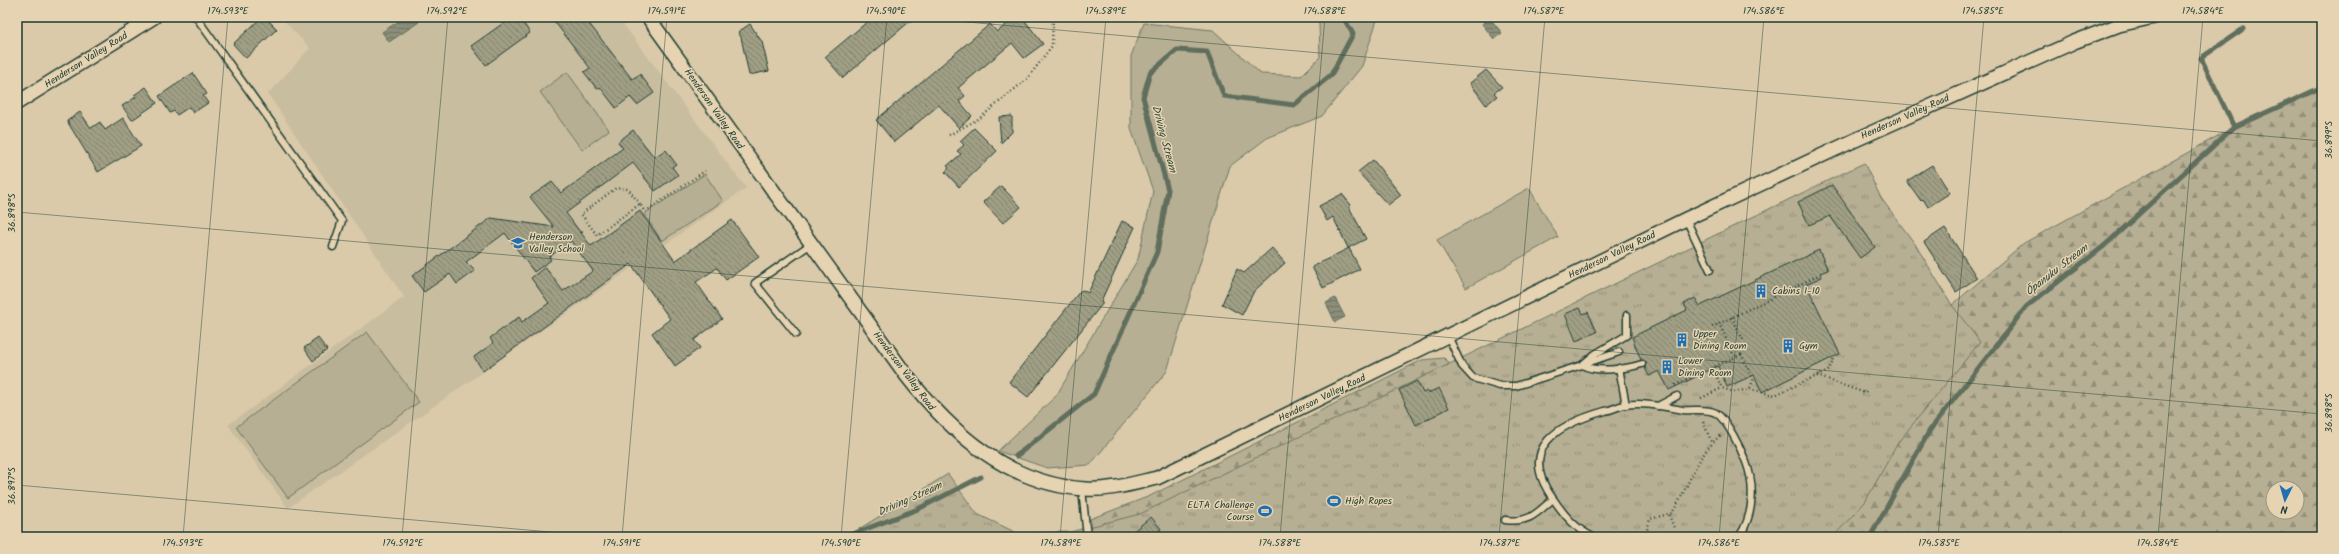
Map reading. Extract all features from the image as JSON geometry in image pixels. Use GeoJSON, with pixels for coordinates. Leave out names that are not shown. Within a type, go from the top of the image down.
{"type":"FeatureCollection","features":[{"type":"Feature","properties":{"kind":"street","name":"Henderson Valley Road"},"geometry":{"type":"LineString","coordinates":[[17,103],[154,17]]}},
{"type":"Feature","properties":{"kind":"street","name":"Henderson Valley Road"},"geometry":{"type":"LineString","coordinates":[[648,17],[810,244],[906,375],[937,413],[974,447],[1020,473],[1062,487],[1082,489],[1110,487],[1157,478],[1686,219],[1853,141],[2074,42],[2118,25],[2154,17]]}},
{"type":"Feature","properties":{"kind":"lane"},"geometry":{"type":"LineString","coordinates":[[196,17],[342,221],[333,247]]}},
{"type":"Feature","properties":{"kind":"lane"},"geometry":{"type":"LineString","coordinates":[[1686,219],[1710,270]]}},
{"type":"Feature","properties":{"kind":"lane"},"geometry":{"type":"LineString","coordinates":[[796,334],[755,283],[810,244]]}},
{"type":"Feature","properties":{"kind":"lane"},"geometry":{"type":"LineString","coordinates":[[1582,365],[1595,354],[1627,335],[1627,315]]}},
{"type":"Feature","properties":{"kind":"lane"},"geometry":{"type":"LineString","coordinates":[[1448,336],[1462,366],[1472,378],[1492,384],[1516,386],[1619,352]]}},
{"type":"Feature","properties":{"kind":"lane"},"geometry":{"type":"LineString","coordinates":[[1582,365],[1593,369],[1619,368],[1642,364]]}},
{"type":"Feature","properties":{"kind":"lane"},"geometry":{"type":"LineString","coordinates":[[1619,368],[1626,405]]}},
{"type":"Feature","properties":{"kind":"lane"},"geometry":{"type":"LineString","coordinates":[[1658,406],[1677,396]]}},
{"type":"Feature","properties":{"kind":"lane"},"geometry":{"type":"LineString","coordinates":[[1593,537],[1582,532],[1569,520],[1553,499],[1544,483],[1540,466],[1540,457],[1546,441],[1558,430],[1574,422],[1626,405],[1706,410],[1716,414],[1740,445],[1753,487],[1747,517],[1739,537]]}},
{"type":"Feature","properties":{"kind":"lane"},"geometry":{"type":"LineString","coordinates":[[1082,489],[1087,537]]}},
{"type":"Feature","properties":{"kind":"lane"},"geometry":{"type":"LineString","coordinates":[[1505,520],[1519,522],[1534,516],[1553,499]]}},
{"type":"Feature","properties":{"kind":"path"},"geometry":{"type":"LineString","coordinates":[[949,135],[980,118],[1028,78],[1052,46],[1053,17]]}},
{"type":"Feature","properties":{"kind":"path"},"geometry":{"type":"LineString","coordinates":[[640,204],[597,235],[581,214],[616,188],[628,189],[640,204],[645,212],[705,171]]}},
{"type":"Feature","properties":{"kind":"path"},"geometry":{"type":"LineString","coordinates":[[1712,327],[1819,276]]}},
{"type":"Feature","properties":{"kind":"path"},"geometry":{"type":"LineString","coordinates":[[1732,317],[1743,340]]}},
{"type":"Feature","properties":{"kind":"path"},"geometry":{"type":"LineString","coordinates":[[1719,323],[1734,356]]}},
{"type":"Feature","properties":{"kind":"path"},"geometry":{"type":"LineString","coordinates":[[1670,386],[1734,356],[1742,354],[1753,380],[1750,389]]}},
{"type":"Feature","properties":{"kind":"path"},"geometry":{"type":"LineString","coordinates":[[1712,367],[1722,388],[1734,392],[1750,389],[1775,395],[1828,371],[1833,361],[1832,358]]}},
{"type":"Feature","properties":{"kind":"path"},"geometry":{"type":"LineString","coordinates":[[1817,376],[1865,394],[1867,389]]}},
{"type":"Feature","properties":{"kind":"path"},"geometry":{"type":"LineString","coordinates":[[1701,415],[1712,444]]}},
{"type":"Feature","properties":{"kind":"path"},"geometry":{"type":"LineString","coordinates":[[1646,537],[1646,531],[1651,517],[1669,515],[1683,495],[1700,459],[1712,444],[1726,432]]}},
{"type":"Feature","properties":{"kind":"path"},"geometry":{"type":"LineString","coordinates":[[1669,515],[1674,528]]}},
{"type":"Feature","properties":{"kind":"shaded area","name":"Henderson Valley School"},"geometry":{"type":"Polygon","coordinates":[[[280,17],[618,17],[746,188],[288,508],[228,425],[404,297],[268,94],[310,48],[280,17]]]}},
{"type":"Feature","properties":{"kind":"shaded area"},"geometry":{"type":"Polygon","coordinates":[[[405,17],[416,17],[419,22],[389,42],[382,32],[405,17]]]}},
{"type":"Feature","properties":{"kind":"shaded area"},"geometry":{"type":"Polygon","coordinates":[[[1489,17],[1502,33],[1494,39],[1482,24],[1489,17]]]}},
{"type":"Feature","properties":{"kind":"shaded area"},"geometry":{"type":"Polygon","coordinates":[[[1335,298],[1345,317],[1335,322],[1326,303],[1335,298]]]}},
{"type":"Feature","properties":{"kind":"green space"},"geometry":{"type":"Polygon","coordinates":[[[1313,17],[1378,17],[1362,66],[1322,116],[1267,138],[1230,166],[1167,371],[1090,465],[1047,468],[998,451],[1056,396],[1138,259],[1153,191],[1131,129],[1131,56],[1144,23],[1213,30],[1261,74],[1301,76],[1320,57],[1319,24],[1313,17]]]}},
{"type":"Feature","properties":{"kind":"green space"},"geometry":{"type":"Polygon","coordinates":[[[567,72],[609,130],[582,150],[540,92],[567,72]]]}},
{"type":"Feature","properties":{"kind":"green space"},"geometry":{"type":"Polygon","coordinates":[[[2322,87],[2322,537],[1748,537],[1952,305],[2024,243],[2234,127],[2322,87]]]}},
{"type":"Feature","properties":{"kind":"green space"},"geometry":{"type":"Polygon","coordinates":[[[1864,163],[1881,198],[1915,244],[1952,305],[1980,342],[1899,441],[1865,502],[1833,537],[846,537],[948,474],[977,514],[1017,533],[1070,532],[1140,514],[1864,163]]]}},
{"type":"Feature","properties":{"kind":"green space"},"geometry":{"type":"Polygon","coordinates":[[[705,174],[723,201],[662,241],[644,214],[705,174]]]}},
{"type":"Feature","properties":{"kind":"green space"},"geometry":{"type":"Polygon","coordinates":[[[1529,188],[1558,237],[1466,288],[1437,240],[1529,188]]]}},
{"type":"Feature","properties":{"kind":"green space"},"geometry":{"type":"Polygon","coordinates":[[[367,332],[419,402],[288,498],[236,427],[367,332]]]}},
{"type":"Feature","properties":{"kind":"green space"},"geometry":{"type":"Polygon","coordinates":[[[1444,358],[1450,364],[1363,450],[1093,529],[1090,519],[1150,496],[1422,360],[1444,358]]]}},
{"type":"Feature","properties":{"kind":"building"},"geometry":{"type":"Polygon","coordinates":[[[262,17],[265,17],[277,29],[246,58],[233,44],[262,17]]]}},
{"type":"Feature","properties":{"kind":"building"},"geometry":{"type":"Polygon","coordinates":[[[512,17],[519,17],[530,33],[486,65],[471,46],[512,17]]]}},
{"type":"Feature","properties":{"kind":"building"},"geometry":{"type":"Polygon","coordinates":[[[551,17],[584,17],[632,79],[640,74],[654,93],[637,105],[630,97],[616,108],[600,87],[597,89],[584,72],[590,68],[551,17]]]}},
{"type":"Feature","properties":{"kind":"building"},"geometry":{"type":"Polygon","coordinates":[[[873,17],[915,17],[843,78],[825,57],[873,17]]]}},
{"type":"Feature","properties":{"kind":"building"},"geometry":{"type":"Polygon","coordinates":[[[1016,17],[1022,17],[1043,44],[1024,58],[1012,43],[958,88],[965,96],[959,101],[972,116],[959,128],[939,105],[894,142],[876,120],[990,24],[997,32],[1016,17]]]}},
{"type":"Feature","properties":{"kind":"building"},"geometry":{"type":"Polygon","coordinates":[[[750,24],[762,42],[769,71],[749,75],[741,37],[738,32],[750,24]]]}},
{"type":"Feature","properties":{"kind":"building"},"geometry":{"type":"Polygon","coordinates":[[[1486,70],[1502,87],[1494,93],[1497,96],[1486,105],[1470,83],[1486,70]]]}},
{"type":"Feature","properties":{"kind":"building"},"geometry":{"type":"Polygon","coordinates":[[[193,73],[207,94],[203,96],[208,103],[193,113],[189,107],[177,115],[174,111],[170,113],[159,96],[193,73]]]}},
{"type":"Feature","properties":{"kind":"building"},"geometry":{"type":"Polygon","coordinates":[[[146,87],[157,103],[132,120],[122,106],[136,97],[134,95],[146,87]]]}},
{"type":"Feature","properties":{"kind":"building"},"geometry":{"type":"Polygon","coordinates":[[[80,112],[91,128],[100,122],[105,130],[123,118],[141,146],[98,172],[67,121],[80,112]]]}},
{"type":"Feature","properties":{"kind":"building"},"geometry":{"type":"Polygon","coordinates":[[[1012,116],[1012,132],[1001,143],[999,117],[1012,116]]]}},
{"type":"Feature","properties":{"kind":"building"},"geometry":{"type":"Polygon","coordinates":[[[974,128],[997,151],[959,187],[945,172],[949,168],[947,166],[961,154],[957,151],[964,145],[960,141],[974,128]]]}},
{"type":"Feature","properties":{"kind":"building"},"geometry":{"type":"Polygon","coordinates":[[[633,130],[654,157],[666,150],[676,164],[672,167],[678,175],[655,191],[633,163],[566,213],[580,232],[583,232],[581,233],[591,246],[640,211],[675,261],[732,220],[759,257],[726,280],[717,268],[696,282],[722,319],[694,340],[700,348],[675,366],[652,333],[670,319],[631,264],[483,371],[474,357],[493,343],[490,338],[519,317],[522,322],[549,303],[531,278],[545,267],[563,291],[593,271],[571,241],[549,257],[551,260],[534,272],[505,233],[466,262],[475,271],[457,284],[450,274],[424,292],[412,276],[491,218],[554,227],[530,197],[552,182],[561,193],[623,148],[618,142],[633,130]]]}},
{"type":"Feature","properties":{"kind":"building"},"geometry":{"type":"Polygon","coordinates":[[[1373,160],[1401,195],[1388,205],[1358,172],[1373,160]]]}},
{"type":"Feature","properties":{"kind":"building"},"geometry":{"type":"Polygon","coordinates":[[[1932,165],[1950,193],[1928,207],[1923,199],[1921,201],[1907,181],[1932,165]]]}},
{"type":"Feature","properties":{"kind":"building"},"geometry":{"type":"Polygon","coordinates":[[[1832,185],[1875,247],[1860,258],[1830,216],[1809,225],[1798,202],[1832,185]]]}},
{"type":"Feature","properties":{"kind":"building"},"geometry":{"type":"Polygon","coordinates":[[[1001,186],[1021,207],[1003,223],[983,202],[1001,186]]]}},
{"type":"Feature","properties":{"kind":"building"},"geometry":{"type":"Polygon","coordinates":[[[1342,194],[1351,205],[1349,207],[1366,239],[1348,248],[1333,217],[1327,221],[1319,206],[1342,194]]]}},
{"type":"Feature","properties":{"kind":"building"},"geometry":{"type":"Polygon","coordinates":[[[1122,221],[1135,227],[1101,301],[1103,303],[1028,397],[1009,382],[1080,291],[1083,290],[1088,293],[1122,221]]]}},
{"type":"Feature","properties":{"kind":"building"},"geometry":{"type":"Polygon","coordinates":[[[1945,228],[1977,278],[1956,292],[1924,242],[1945,228]]]}},
{"type":"Feature","properties":{"kind":"building"},"geometry":{"type":"Polygon","coordinates":[[[1272,248],[1285,263],[1254,291],[1242,315],[1222,304],[1237,269],[1244,273],[1272,248]]]}},
{"type":"Feature","properties":{"kind":"building"},"geometry":{"type":"Polygon","coordinates":[[[1349,248],[1360,269],[1323,288],[1312,267],[1349,248]]]}},
{"type":"Feature","properties":{"kind":"building"},"geometry":{"type":"Polygon","coordinates":[[[1819,250],[1828,270],[1820,273],[1822,277],[1806,284],[1840,354],[1762,392],[1754,375],[1727,387],[1718,366],[1669,390],[1659,371],[1649,376],[1645,368],[1646,362],[1641,360],[1632,337],[1687,310],[1684,304],[1695,298],[1700,306],[1819,250]]]}},
{"type":"Feature","properties":{"kind":"building"},"geometry":{"type":"Polygon","coordinates":[[[1580,308],[1583,314],[1588,312],[1597,332],[1576,341],[1565,314],[1580,308]]]}},
{"type":"Feature","properties":{"kind":"building"},"geometry":{"type":"Polygon","coordinates":[[[318,338],[327,350],[313,361],[304,348],[318,338]]]}},
{"type":"Feature","properties":{"kind":"building"},"geometry":{"type":"Polygon","coordinates":[[[1417,381],[1423,393],[1427,391],[1428,393],[1439,388],[1449,408],[1416,425],[1399,390],[1417,381]]]}},
{"type":"Feature","properties":{"kind":"building","name":"ELTA Challenge Course"},"geometry":{"type":"Polygon","coordinates":[[[1151,517],[1161,529],[1151,537],[1126,537],[1151,517]]]}},
{"type":"Feature","properties":{"kind":"waterway","name":"Driving Stream"},"geometry":{"type":"LineString","coordinates":[[1016,456],[1094,394],[1157,252],[1168,190],[1143,97],[1150,73],[1177,50],[1207,52],[1224,96],[1294,105],[1331,75],[1353,34],[1343,17]]}},
{"type":"Feature","properties":{"kind":"waterway"},"geometry":{"type":"LineString","coordinates":[[2234,127],[2201,58],[2243,29]]}},
{"type":"Feature","properties":{"kind":"waterway","name":"Ōpanuku Stream"},"geometry":{"type":"LineString","coordinates":[[1870,537],[1930,430],[2026,307],[2104,246],[2234,127],[2322,87]]}},
{"type":"Feature","properties":{"kind":"waterway","name":"Driving Stream"},"geometry":{"type":"LineString","coordinates":[[845,537],[918,509],[981,477]]}},
{"type":"Feature","properties":{"kind":"place","name":"Henderson Valley School"},"geometry":{"type":"Point","coordinates":[518,243]}},
{"type":"Feature","properties":{"kind":"place","name":"Cabins 1-10"},"geometry":{"type":"Point","coordinates":[1761,291]}},
{"type":"Feature","properties":{"kind":"place","name":"Upper Dining Room"},"geometry":{"type":"Point","coordinates":[1682,340]}},
{"type":"Feature","properties":{"kind":"place","name":"Gym"},"geometry":{"type":"Point","coordinates":[1788,346]}},
{"type":"Feature","properties":{"kind":"place","name":"Lower Dining Room"},"geometry":{"type":"Point","coordinates":[1667,367]}},
{"type":"Feature","properties":{"kind":"place","name":"High Ropes"},"geometry":{"type":"Point","coordinates":[1334,501]}},
{"type":"Feature","properties":{"kind":"place","name":"ELTA Challenge Course"},"geometry":{"type":"Point","coordinates":[1265,511]}}]}
